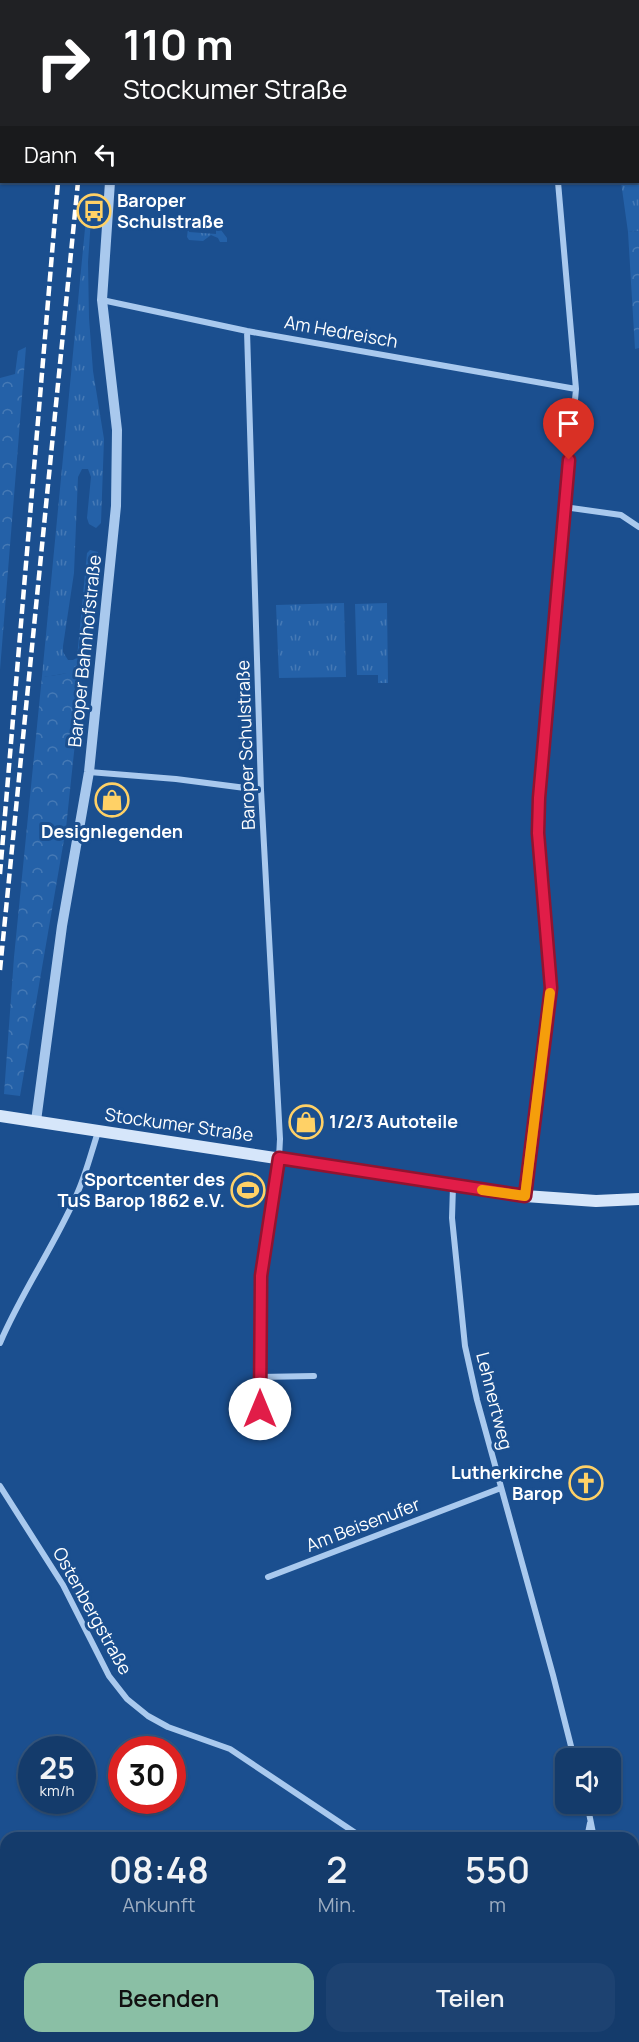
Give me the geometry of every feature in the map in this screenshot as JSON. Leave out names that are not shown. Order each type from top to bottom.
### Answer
[{"type":"main road","name":"Stockumer Straße","points":[[1,1116],[525,1196],[596,1201],[639,1199]]},
{"type":"street","name":"Baroper Bahnhofstraße","points":[[36,1121],[62,926],[89,772],[117,474],[117,430],[102,300],[110,183]]},
{"type":"street","points":[[525,1196],[551,988],[538,833],[540,781],[576,390],[558,183]]},
{"type":"street","name":"Am Hedreisch","points":[[102,300],[247,331],[576,390]]},
{"type":"street","name":"Baroper Schulstraße","points":[[247,331],[261,790],[279,1158],[261,1276],[260,1409]]},
{"type":"street","points":[[564,507],[621,514],[639,527]]},
{"type":"street","points":[[89,772],[176,779],[261,790]]},
{"type":"street","points":[[0,1343],[11,1317],[40,1267],[77,1194],[98,1132]]},
{"type":"street","name":"Lehnertweg","points":[[453,1186],[452,1218],[465,1346],[572,1748]]},
{"type":"street","points":[[260,1377],[314,1376]]},
{"type":"street","name":"Ostenbergstraße","points":[[0,1486],[63,1585],[108,1676],[127,1699],[148,1716],[168,1727],[230,1749],[354,1832]]},
{"type":"street","name":"Am Beisenufer","points":[[268,1577],[501,1488]]},
{"type":"street","points":[[589,1814],[593,1832]]},
{"type":"street","points":[[588,1832],[591,1819]]},
{"type":"green space","points":[[621,183],[639,183],[639,231],[628,232]]},
{"type":"green space","points":[[86,218],[91,219],[88,262],[93,371],[104,439],[101,523],[96,528],[89,524],[87,518],[91,477],[88,469],[82,469],[78,477],[74,573],[63,646],[63,652],[68,660],[77,658],[87,553],[90,550],[98,552],[98,558],[82,677],[71,673],[42,676]]},
{"type":"green space","points":[[188,228],[189,232],[216,234],[216,230],[221,230],[227,242],[220,242],[218,238],[211,235],[203,241],[189,240]]},
{"type":"green space","points":[[639,231],[639,348],[635,349],[628,232]]},
{"type":"green space","points":[[26,347],[0,670],[0,378],[15,374],[18,351]]},
{"type":"green space","points":[[344,603],[346,677],[279,678],[276,605]]},
{"type":"green space","points":[[387,603],[388,683],[378,683],[378,675],[357,675],[355,604]]},
{"type":"green space","points":[[74,672],[82,677],[66,828],[20,1096],[4,1094],[14,957],[42,676]]},
{"type":"railway","points":[[0,874],[58,183]]},
{"type":"railway","points":[[0,970],[78,183]]},
{"type":"slow traffic","points":[[482,1190],[525,1196],[550,993]]},
{"type":"place","name":"Baroper Schulstraße","points":[[94,211]]},
{"type":"place","name":"Designlegenden","points":[[112,800]]},
{"type":"place","name":"1/2/3 Autoteile","points":[[306,1122]]},
{"type":"place","name":"Sportcenter des TuS Barop 1862 e.V.","points":[[248,1190]]},
{"type":"place","name":"Lutherkirche Barop","points":[[586,1483]]},
{"type":"route","points":[[260,1409],[261,1276],[279,1158],[525,1196],[551,988],[541,885],[538,833],[539,798],[569,460]]}]
